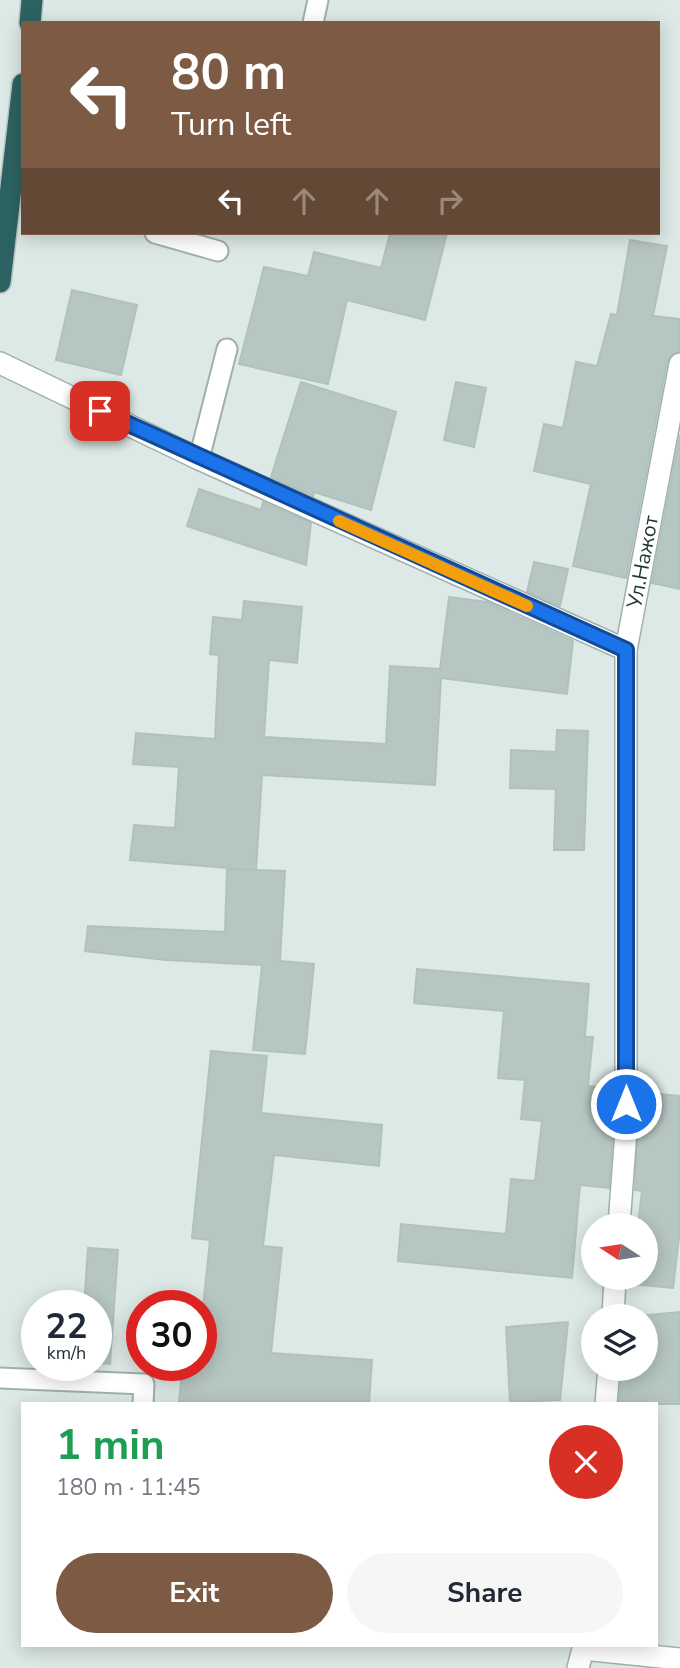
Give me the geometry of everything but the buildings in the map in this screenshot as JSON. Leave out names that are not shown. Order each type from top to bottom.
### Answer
[{"type":"highway","points":[[30,21],[33,0]]},
{"type":"highway","points":[[0,282],[17,193],[21,120]]},
{"type":"street","points":[[0,363],[199,459],[626,650]]},
{"type":"street","name":"Ул.Нажот","points":[[620,1213],[626,1131],[626,650],[680,364]]},
{"type":"street","points":[[606,1402],[608,1381]]},
{"type":"street","points":[[582,1654],[680,1659]]},
{"type":"lane","points":[[313,21],[318,0]]},
{"type":"lane","points":[[162,235],[218,251]]},
{"type":"lane","points":[[199,459],[227,349]]},
{"type":"lane","points":[[0,1378],[144,1384],[143,1402]]},
{"type":"slow traffic","points":[[339,521],[527,606]]},
{"type":"route","points":[[100,411],[199,459],[626,650],[626,1104]]}]
